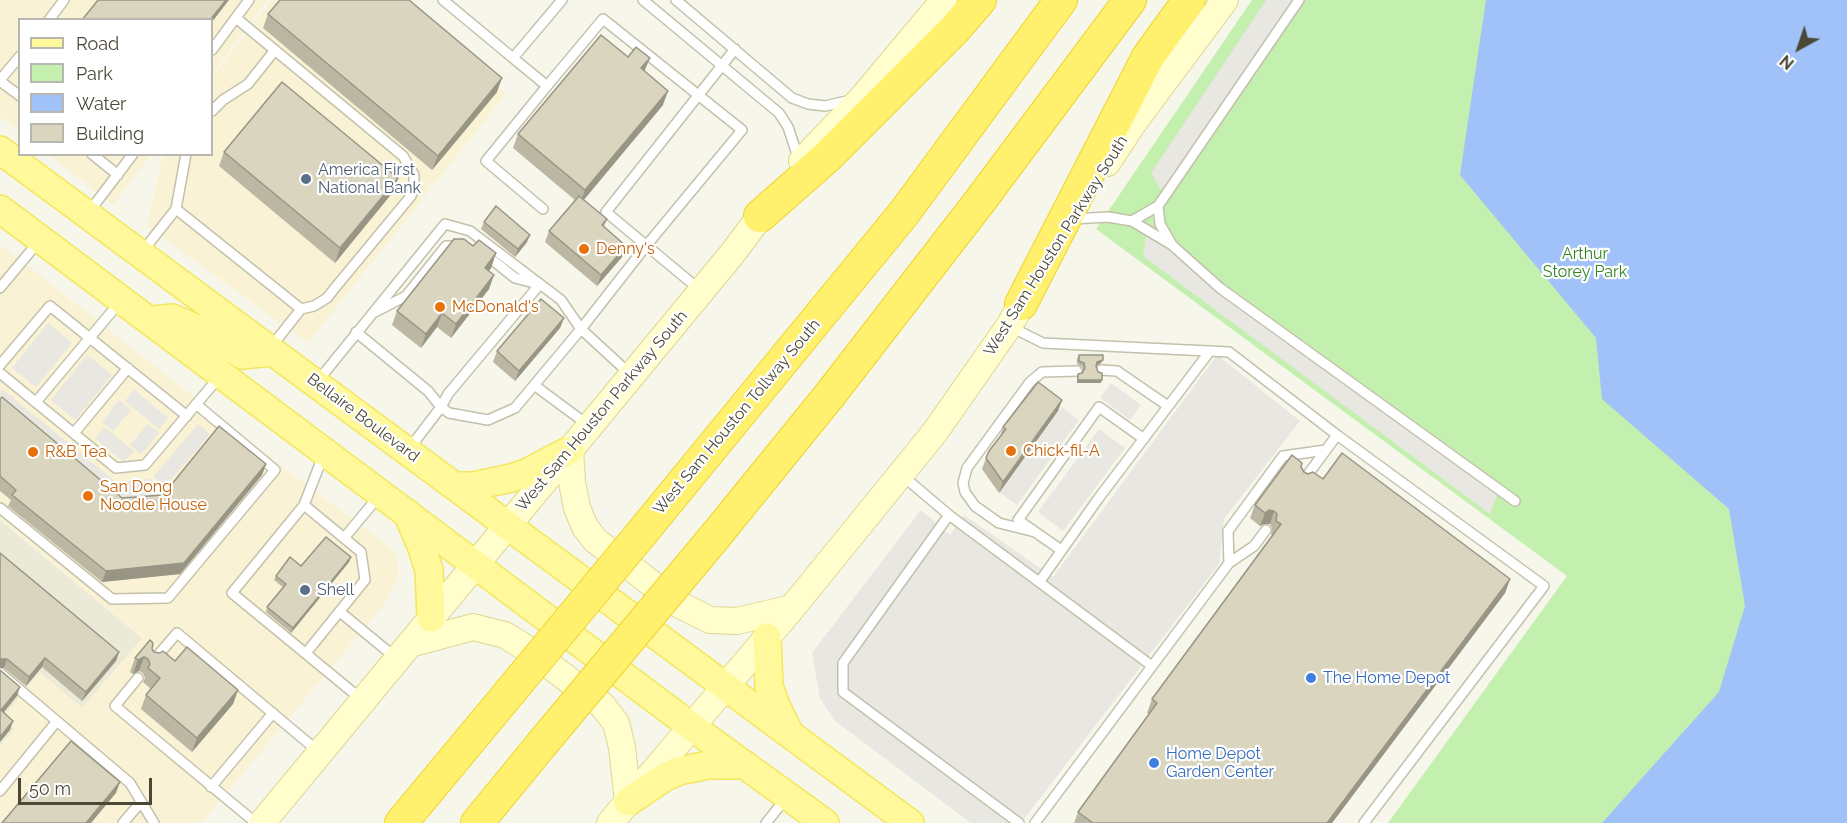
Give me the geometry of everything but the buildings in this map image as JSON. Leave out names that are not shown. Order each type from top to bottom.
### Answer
[{"type":"highway","points":[[760,216],[827,157],[954,30],[980,0]]},
{"type":"highway","name":"West Sam Houston Tollway South","points":[[401,823],[904,213],[1061,0]]},
{"type":"highway","points":[[477,823],[844,377],[980,201],[1130,0]]},
{"type":"highway","points":[[1015,315],[1148,57],[1189,0]]},
{"type":"main road","name":"West Sam Houston Parkway South","points":[[262,823],[701,292],[800,163],[862,98],[944,0]]},
{"type":"main road","name":"West Sam Houston Parkway South","points":[[618,817],[935,432],[1015,315],[1071,219],[1132,125],[1225,0]]},
{"type":"main road","name":"Bellaire Boulevard","points":[[0,150],[910,823]]},
{"type":"main road","points":[[0,163],[26,169]]},
{"type":"main road","points":[[0,208],[825,823]]},
{"type":"main road","points":[[150,320],[172,318],[202,330],[242,355],[263,353],[270,349]]},
{"type":"main road","points":[[455,486],[474,486],[511,478],[526,473],[570,450],[577,508],[585,527],[595,540],[678,604],[710,620],[737,621],[792,608]]},
{"type":"main road","points":[[407,512],[429,570],[431,618]]},
{"type":"main road","points":[[404,652],[473,627],[505,635],[529,650],[602,705],[616,723],[622,747],[618,817]]},
{"type":"main road","points":[[767,637],[769,686],[789,734]]},
{"type":"main road","points":[[618,817],[665,777],[691,768],[722,763],[745,765]]},
{"type":"lane","points":[[50,18],[64,0]]},
{"type":"lane","points":[[213,49],[249,0]]},
{"type":"lane","points":[[443,0],[547,86]]},
{"type":"lane","points":[[513,58],[562,0]]},
{"type":"lane","points":[[643,0],[780,113],[788,127],[800,163]]},
{"type":"lane","points":[[676,0],[792,98],[808,104],[825,106],[862,98]]},
{"type":"lane","points":[[1132,221],[1158,206],[1299,0]]},
{"type":"lane","points":[[236,18],[403,156],[414,175],[411,196],[327,298],[314,306],[301,309],[270,349]]},
{"type":"lane","points":[[356,332],[428,391],[448,413],[488,420],[515,408],[742,130],[603,19],[486,161],[543,209]]},
{"type":"lane","points":[[701,292],[606,212],[735,49]]},
{"type":"lane","points":[[213,110],[223,100],[248,84],[275,50]]},
{"type":"lane","points":[[18,58],[0,80],[18,94]]},
{"type":"lane","points":[[94,156],[118,175]]},
{"type":"lane","points":[[88,214],[132,156]]},
{"type":"lane","points":[[141,254],[176,209],[186,156]]},
{"type":"lane","points":[[1158,206],[1160,224],[1172,246]]},
{"type":"lane","points":[[176,209],[301,309]]},
{"type":"lane","points":[[1071,219],[1108,217],[1132,221],[1172,246],[1220,288],[1515,501]]},
{"type":"lane","points":[[316,383],[445,224],[470,231],[561,300],[581,329],[631,375]]},
{"type":"lane","points":[[1,286],[41,239]]},
{"type":"lane","points":[[372,313],[406,296],[446,246],[475,246],[515,278],[540,284]]},
{"type":"lane","points":[[407,451],[441,407],[448,394],[540,284]]},
{"type":"lane","points":[[36,402],[122,300]]},
{"type":"lane","points":[[0,365],[50,306],[187,416]]},
{"type":"lane","points":[[1015,315],[1043,343],[1229,352],[1337,435],[1544,586],[1364,823]]},
{"type":"lane","points":[[1040,581],[1210,351]]},
{"type":"lane","points":[[74,433],[128,368]]},
{"type":"lane","points":[[1101,370],[1118,371],[1168,406]]},
{"type":"lane","points":[[1035,532],[999,523],[975,506],[965,492],[963,483],[967,468],[1030,382],[1042,372],[1077,371]]},
{"type":"lane","points":[[0,372],[116,468],[145,465],[222,374]]},
{"type":"lane","points":[[534,385],[590,427]]},
{"type":"lane","points":[[0,508],[112,599],[168,598],[275,470],[196,404]]},
{"type":"lane","points":[[1061,550],[1018,520],[1099,407],[1144,439]]},
{"type":"lane","points":[[1303,481],[1337,435]]},
{"type":"lane","points":[[1229,563],[1228,531],[1283,456],[1326,450]]},
{"type":"lane","points":[[325,451],[304,505],[232,593],[363,701]]},
{"type":"lane","points":[[901,474],[949,515],[1152,666]]},
{"type":"lane","points":[[344,538],[381,493]]},
{"type":"lane","points":[[304,505],[361,552],[365,580],[306,653]]},
{"type":"lane","points":[[949,515],[843,663],[843,692],[1019,823]]},
{"type":"lane","points":[[1035,823],[1229,563],[1254,546],[1266,530]]},
{"type":"lane","points":[[340,612],[404,652]]},
{"type":"lane","points":[[153,661],[177,633],[320,753]]},
{"type":"lane","points":[[0,673],[130,783],[154,823]]},
{"type":"lane","points":[[138,678],[115,706],[256,823]]},
{"type":"lane","points":[[211,787],[273,713]]},
{"type":"lane","points":[[0,791],[57,721]]},
{"type":"lane","points":[[766,823],[788,796]]},
{"type":"lane","points":[[123,823],[141,802]]},
{"type":"shaded area","points":[[0,0],[267,0],[213,73],[213,18],[18,18],[18,130],[0,116]]},
{"type":"shaded area","points":[[272,0],[395,0],[506,94],[308,343],[147,226],[163,156],[213,156],[213,76]]},
{"type":"shaded area","points":[[1266,0],[1299,0],[1165,196],[1151,173]]},
{"type":"shaded area","points":[[50,156],[150,156],[113,205]]},
{"type":"shaded area","points":[[1147,230],[1220,288],[1499,490],[1490,514],[1143,256]]},
{"type":"shaded area","points":[[0,244],[284,468],[384,543],[397,556],[399,576],[385,603],[202,823],[0,823],[0,746],[14,729],[2,718],[40,672],[82,708],[142,638],[0,519]]},
{"type":"shaded area","points":[[48,323],[72,343],[36,387],[12,368]]},
{"type":"shaded area","points":[[87,355],[112,375],[75,420],[51,400]]},
{"type":"shaded area","points":[[1217,355],[1300,421],[1224,519],[1219,564],[1021,823],[971,823],[834,720],[820,698],[812,653],[921,510],[950,535],[964,515],[1053,577]]},
{"type":"shaded area","points":[[1111,383],[1141,405],[1130,420],[1100,398]]},
{"type":"shaded area","points":[[1,388],[117,483],[107,495],[0,407]]},
{"type":"shaded area","points":[[134,390],[168,418],[159,429],[125,401]]},
{"type":"shaded area","points":[[119,400],[131,410],[113,431],[102,422]]},
{"type":"shaded area","points":[[1062,407],[1079,420],[1017,505],[999,492]]},
{"type":"shaded area","points":[[148,424],[159,433],[141,454],[130,445]]},
{"type":"shaded area","points":[[198,424],[210,434],[165,487],[153,477]]},
{"type":"shaded area","points":[[104,427],[134,451],[124,462],[95,439]]},
{"type":"shaded area","points":[[1099,429],[1125,448],[1063,531],[1038,512]]},
{"type":"shaded area","points":[[152,479],[154,496],[119,499],[118,482]]},
{"type":"shaded area","points":[[0,520],[143,639],[82,708],[40,673],[3,718],[15,729],[0,746]]},
{"type":"green space","name":"Arthur Storey Park","points":[[1252,0],[1847,0],[1847,823],[1388,823],[1567,576],[1096,229]]},
{"type":"water","points":[[1486,0],[1847,0],[1847,823],[1602,823],[1719,692],[1745,606],[1729,509],[1602,399],[1596,338],[1460,175]]},
{"type":"place","name":"America First National Bank","points":[[306,179]]},
{"type":"place","name":"Denny's","points":[[584,249]]},
{"type":"place","name":"McDonald's","points":[[440,307]]},
{"type":"place","name":"Chick-fil-A","points":[[1011,451]]},
{"type":"place","name":"R&B Tea","points":[[33,452]]},
{"type":"place","name":"San Dong Noodle House","points":[[88,496]]},
{"type":"place","name":"Shell","points":[[305,590]]},
{"type":"place","name":"The Home Depot","points":[[1311,678]]},
{"type":"place","name":"Home Depot Garden Center","points":[[1154,763]]}]
